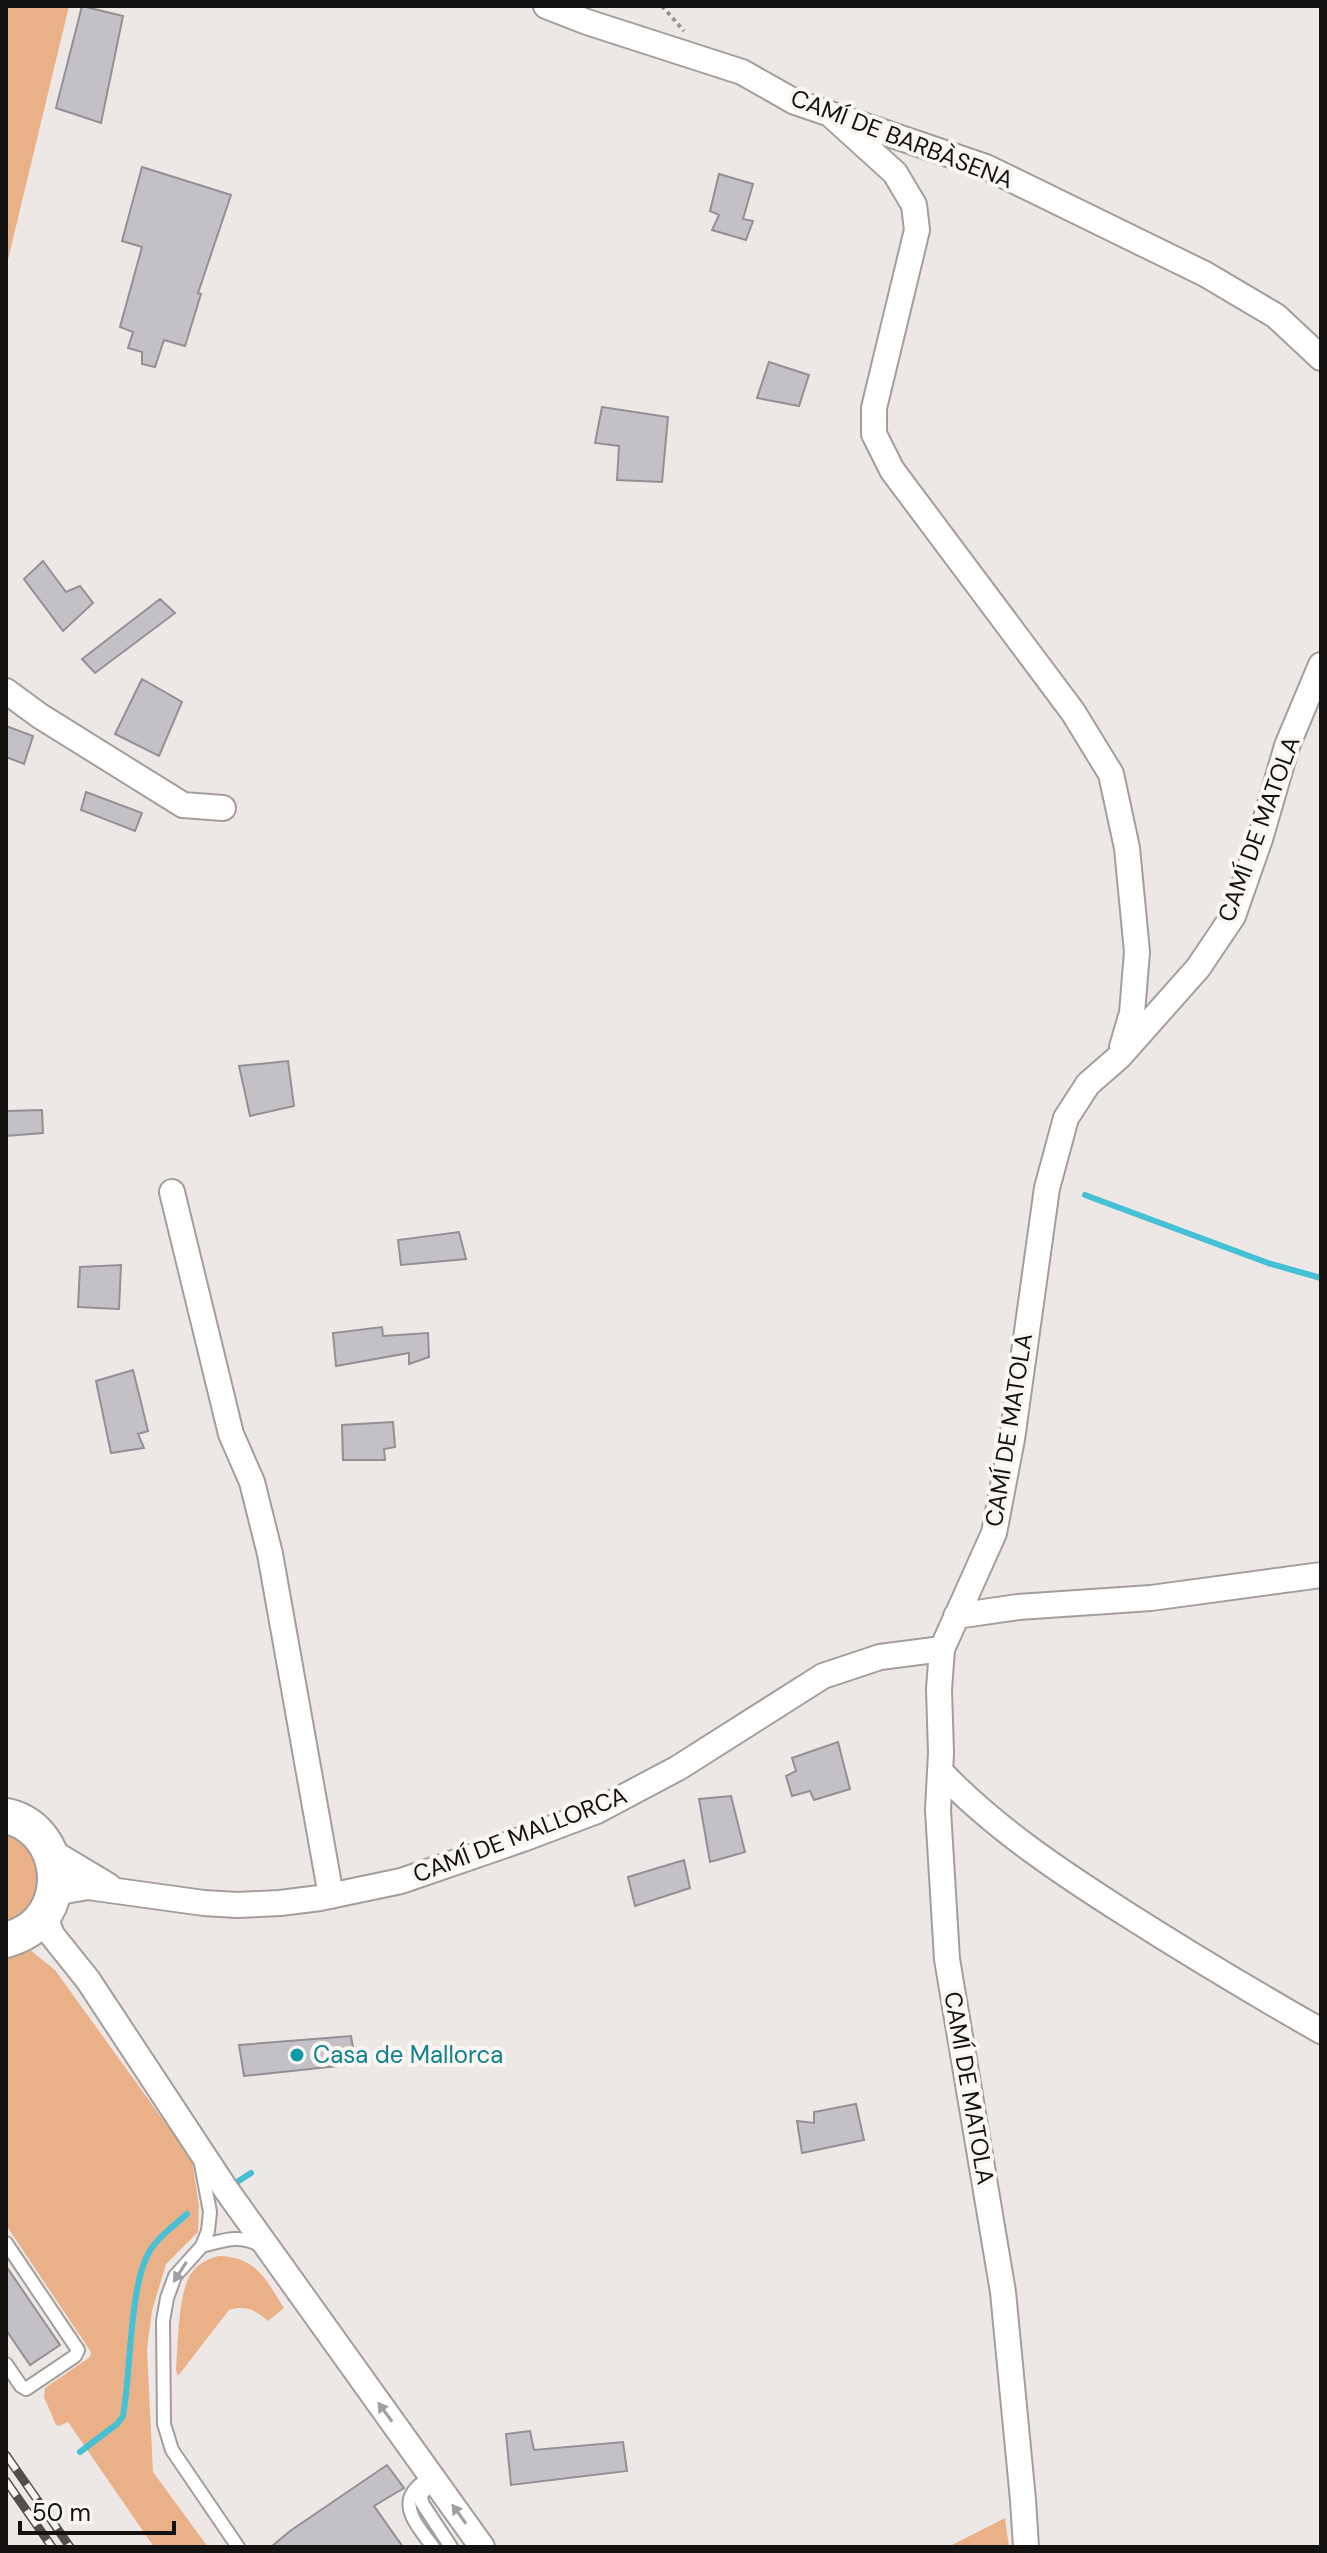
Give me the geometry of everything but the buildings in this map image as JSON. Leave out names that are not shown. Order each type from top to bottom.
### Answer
[{"type":"main road","points":[[6,1816],[28,1824],[40,1836],[55,1866],[55,1883],[31,1922]]},
{"type":"street","name":"CAMÍ DE BARBÀSENA","points":[[546,6],[742,72],[795,102],[986,167],[1205,274],[1276,316],[1321,358]]},
{"type":"street","points":[[830,114],[895,173],[914,205],[917,230],[874,408],[874,434],[892,470],[1073,712],[1111,774],[1127,848],[1137,952],[1132,1013],[1119,1057]]},
{"type":"street","name":"CAMÍ DE MATOLA","points":[[1026,2547],[1003,2292],[947,1959],[938,1810],[942,1649],[994,1533],[1012,1439],[1047,1188],[1066,1118],[1088,1084],[1119,1057],[1198,968],[1233,916],[1260,839],[1287,746],[1321,665]]},
{"type":"street","points":[[6,691],[40,716],[183,805],[223,808]]},
{"type":"street","points":[[172,1192],[231,1434],[252,1482],[270,1554],[331,1896]]},
{"type":"street","points":[[956,1616],[1018,1607],[1165,1596],[1321,1575]]},
{"type":"street","name":"CAMÍ DE MALLORCA","points":[[31,1922],[65,1891],[77,1887],[237,1905],[331,1896],[401,1881],[597,1811],[678,1768],[823,1676],[880,1657],[942,1649]]},
{"type":"street","points":[[940,1771],[970,1802],[1074,1881],[1221,1974],[1321,2031]]},
{"type":"street","name":"CAMÍ DE MALLORCA","points":[[49,1850],[115,1889]]},
{"type":"street","points":[[31,1922],[44,1942],[73,1959],[199,2149],[482,2547]]},
{"type":"lane","points":[[199,2149],[210,2212],[208,2231],[202,2246],[175,2276],[167,2298],[163,2321],[164,2424],[172,2450],[238,2547]]},
{"type":"lane","points":[[202,2246],[229,2237],[256,2242],[270,2251]]},
{"type":"lane","points":[[6,2243],[78,2350],[75,2356],[26,2389],[6,2364]]},
{"type":"lane","points":[[433,2479],[412,2493],[410,2502],[416,2523],[433,2547]]},
{"type":"lane","points":[[433,2479],[421,2494],[422,2503],[451,2547]]},
{"type":"shaded area","points":[[6,6],[69,6],[6,268]]},
{"type":"shaded area","points":[[6,1821],[22,1827],[50,1886],[6,1935]]},
{"type":"shaded area","points":[[19,1941],[55,1970],[192,2160],[199,2206],[198,2232],[166,2264],[152,2311],[147,2349],[153,2472],[208,2547],[154,2547],[68,2422],[56,2425],[44,2397],[45,2388],[90,2357],[91,2352],[6,2225],[6,1944]]},
{"type":"shaded area","points":[[219,2256],[232,2257],[252,2266],[266,2280],[284,2308],[268,2321],[250,2310],[229,2310],[178,2376],[179,2324],[188,2279],[201,2264]]},
{"type":"shaded area","points":[[1005,2518],[1009,2547],[948,2547]]},
{"type":"waterway","points":[[1085,1195],[1268,1263],[1321,1278]]},
{"type":"waterway","points":[[237,2182],[251,2173]]},
{"type":"waterway","points":[[80,2452],[123,2416],[138,2283],[144,2264],[159,2239],[187,2214]]},
{"type":"railway","points":[[6,2455],[70,2547]]},
{"type":"railway","points":[[6,2481],[52,2547]]},
{"type":"place","name":"Casa de Mallorca","points":[[297,2055]]}]
